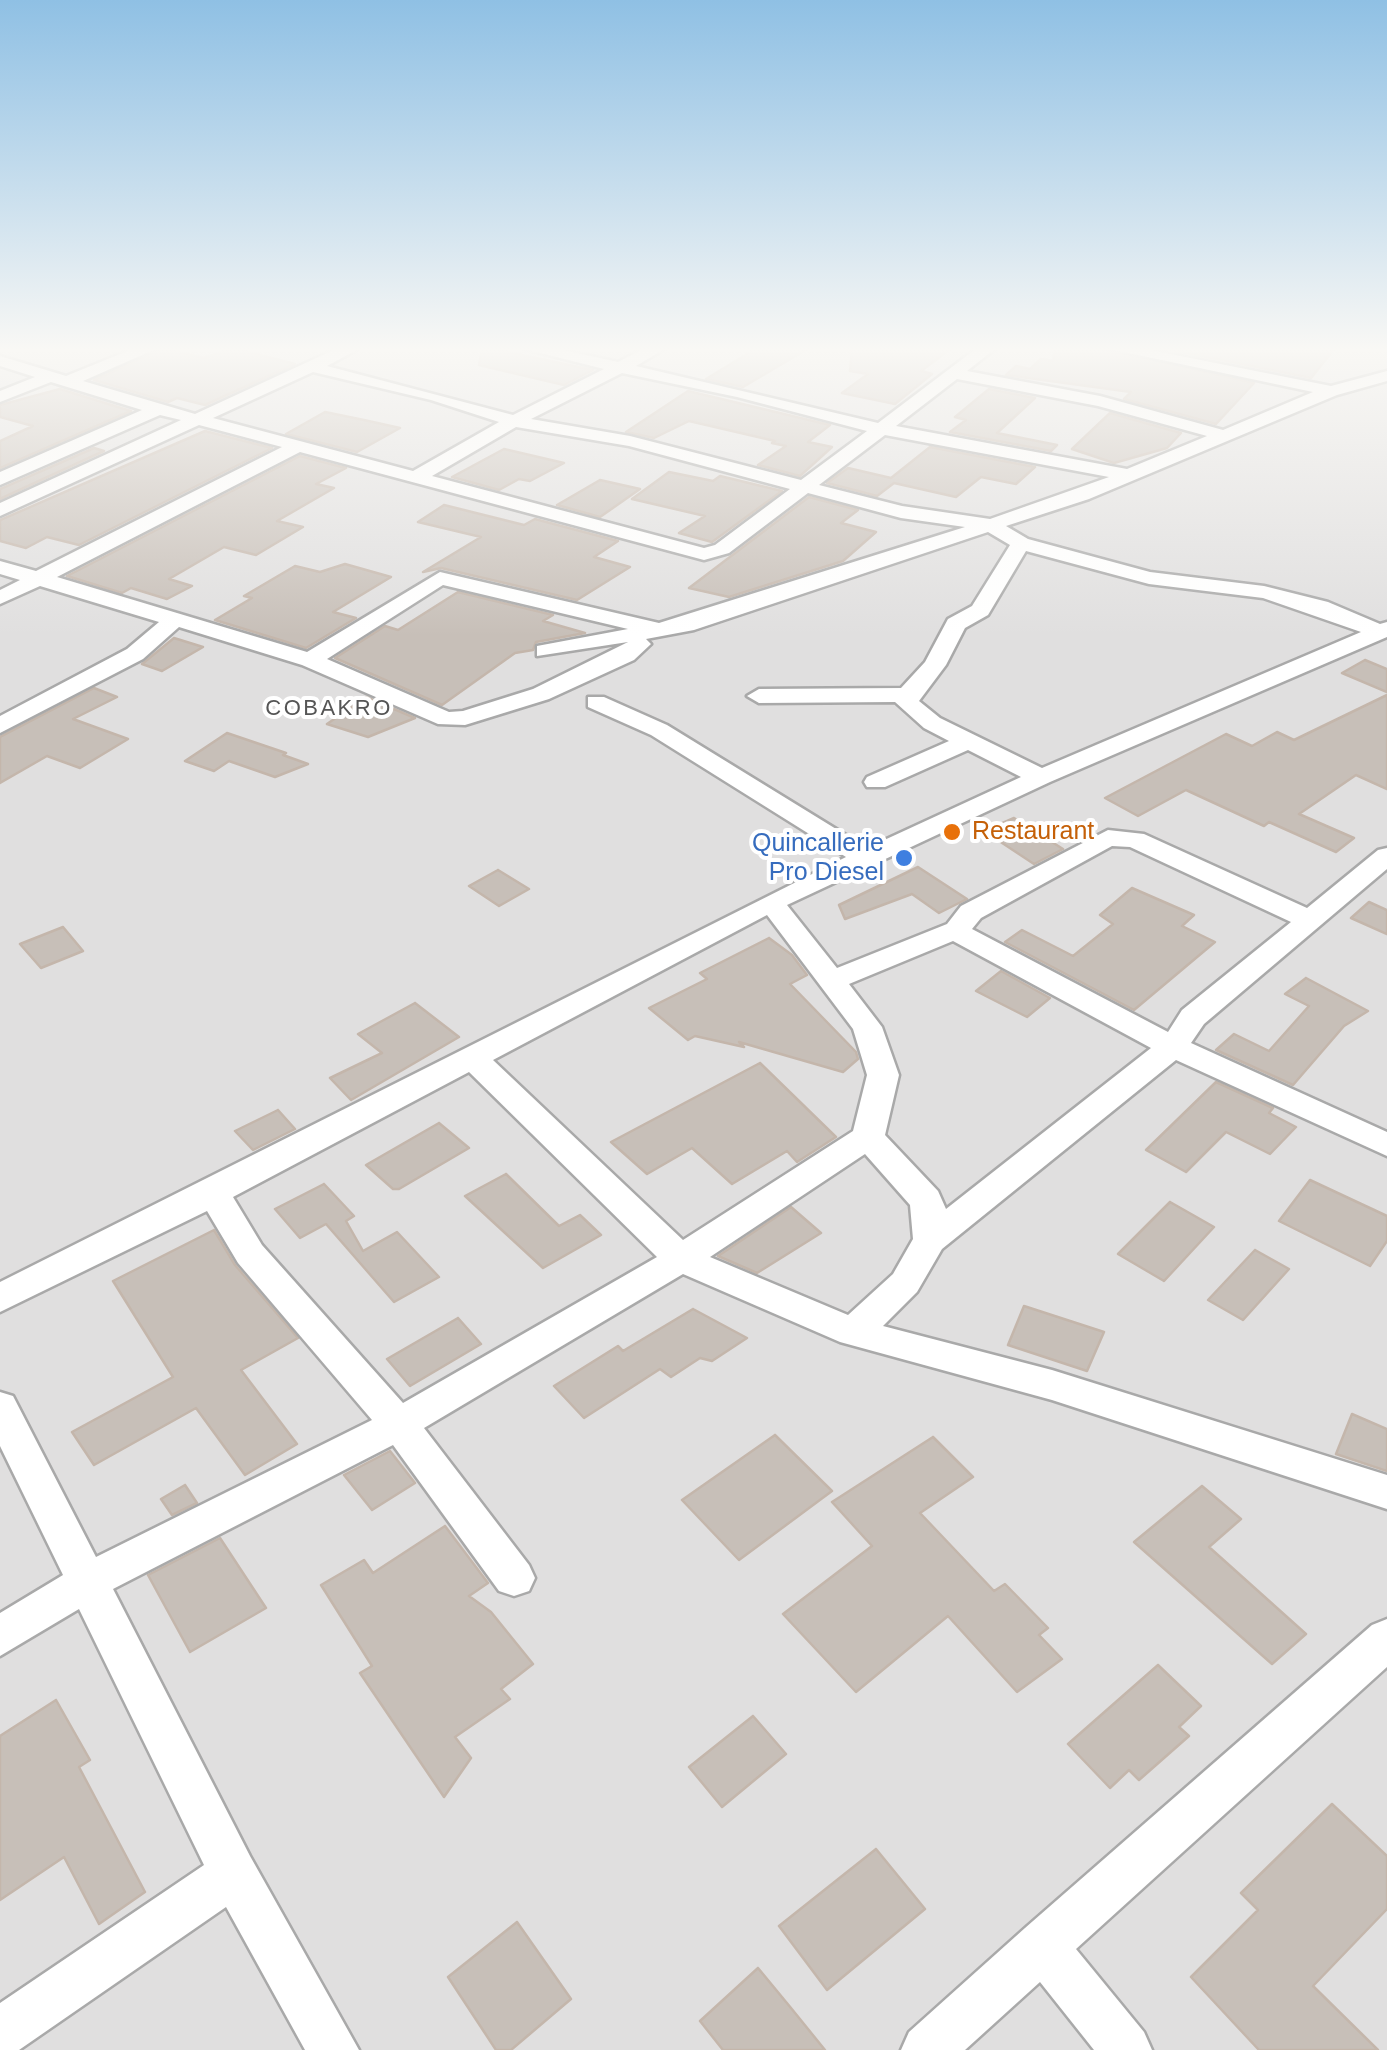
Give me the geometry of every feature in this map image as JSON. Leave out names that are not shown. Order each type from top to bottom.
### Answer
[{"type":"street","points":[[0,479],[80,444]]},
{"type":"street","points":[[0,510],[146,444]]},
{"type":"street","points":[[290,444],[704,554],[722,549],[859,444]]},
{"type":"street","points":[[415,478],[478,444]]},
{"type":"street","points":[[640,444],[901,512],[987,524],[1021,543],[1174,584],[1264,592],[1383,630]]},
{"type":"street","points":[[959,444],[1127,476]]},
{"type":"street","points":[[546,651],[686,625],[1082,495],[1201,444]]},
{"type":"street","points":[[0,598],[299,446]]},
{"type":"street","points":[[1021,543],[980,610],[956,624],[935,665],[907,695],[907,703],[915,714],[1041,778]]},
{"type":"street","points":[[0,567],[172,622],[310,660],[446,719],[465,718],[541,694],[626,655],[658,630]]},
{"type":"street","points":[[310,660],[440,578],[658,630]]},
{"type":"street","points":[[0,726],[135,654],[172,622]]},
{"type":"street","points":[[0,1298],[213,1193],[771,902],[1041,778],[1383,630]]},
{"type":"street","points":[[759,696],[907,695]]},
{"type":"street","points":[[596,702],[659,730],[865,858]]},
{"type":"street","points":[[876,782],[968,741]]},
{"type":"street","points":[[830,981],[957,930],[971,912],[1108,838],[1136,840],[1310,920]]},
{"type":"street","points":[[853,1332],[906,1283],[930,1240],[1173,1048],[1193,1016],[1387,856]]},
{"type":"street","points":[[0,1636],[85,1583],[399,1424],[681,1258],[868,1137],[883,1075],[868,1026],[771,902]]},
{"type":"street","points":[[957,930],[971,942],[1173,1048],[1387,1145]]},
{"type":"street","points":[[472,1056],[681,1258],[853,1332],[1052,1385],[1387,1492]]},
{"type":"street","points":[[868,1137],[926,1200],[930,1240]]},
{"type":"street","points":[[213,1193],[250,1254],[399,1424],[514,1578]]},
{"type":"street","points":[[0,1406],[232,1873],[333,2050]]},
{"type":"street","points":[[928,2050],[1387,1638]]},
{"type":"street","points":[[0,2033],[232,1873]]},
{"type":"street","points":[[1042,1944],[1126,2050]]},
{"type":"shaded area","points":[[0,444],[1387,444],[1387,2050],[0,2050]]},
{"type":"building","points":[[0,444],[56,444],[0,468]]},
{"type":"building","points":[[176,444],[255,444],[272,448],[79,545],[47,537],[26,548],[0,541],[0,520]]},
{"type":"building","points":[[324,444],[372,444],[357,452]]},
{"type":"building","points":[[775,444],[832,447],[800,476],[758,465],[786,446]]},
{"type":"building","points":[[1012,444],[1057,445],[1051,451]]},
{"type":"building","points":[[1078,444],[1171,444],[1114,463],[1072,449]]},
{"type":"building","points":[[930,447],[1035,467],[1016,484],[981,477],[956,497],[894,483],[877,496],[827,483],[848,468],[891,478]]},
{"type":"building","points":[[94,448],[104,451],[0,499],[0,489]]},
{"type":"building","points":[[504,449],[564,463],[530,481],[519,479],[499,490],[452,477]]},
{"type":"building","points":[[300,456],[346,468],[316,484],[334,488],[277,521],[303,527],[256,555],[224,547],[169,579],[192,586],[167,599],[131,588],[122,593],[67,576]]},
{"type":"building","points":[[669,472],[713,481],[720,476],[782,491],[712,542],[679,533],[705,516],[632,499]]},
{"type":"building","points":[[600,480],[640,489],[600,517],[557,505]]},
{"type":"building","points":[[809,497],[858,510],[841,523],[876,532],[843,561],[729,597],[689,588]]},
{"type":"building","points":[[444,505],[524,525],[535,519],[618,541],[594,557],[630,567],[577,600],[441,568],[423,572],[481,537],[418,522]]},
{"type":"building","points":[[345,564],[391,577],[333,612],[356,618],[306,648],[215,620],[252,598],[244,596],[295,566],[320,572]]},
{"type":"building","points":[[458,592],[553,615],[543,621],[585,633],[536,642],[533,650],[515,653],[442,705],[335,658],[385,626],[398,630]]},
{"type":"building","points":[[174,638],[203,647],[162,671],[142,664]]},
{"type":"building","points":[[1365,660],[1387,669],[1387,692],[1342,673]]},
{"type":"building","points":[[94,688],[117,697],[73,719],[128,739],[80,768],[47,756],[0,783],[0,737]]},
{"type":"building","points":[[1387,695],[1387,789],[1356,775],[1299,814],[1354,838],[1336,852],[1269,822],[1264,826],[1186,790],[1138,816],[1105,798],[1226,734],[1252,746],[1277,732],[1294,740]]},
{"type":"building","points":[[366,697],[415,718],[368,737],[327,724]]},
{"type":"building","points":[[227,733],[308,764],[275,777],[229,761],[214,771],[185,761]]},
{"type":"building","points":[[1014,818],[1063,849],[1034,864],[984,831]]},
{"type":"building","points":[[918,867],[967,899],[939,913],[912,894],[845,919],[839,905]]},
{"type":"building","points":[[498,870],[529,889],[499,906],[469,886]]},
{"type":"building","points":[[1132,888],[1194,915],[1182,926],[1215,942],[1134,1010],[1005,942],[1022,930],[1073,956],[1113,924],[1100,915]]},
{"type":"building","points":[[1369,902],[1387,910],[1387,934],[1351,918]]},
{"type":"building","points":[[63,927],[83,951],[41,968],[20,944]]},
{"type":"building","points":[[769,938],[792,955],[807,975],[790,984],[856,1052],[858,1059],[843,1072],[739,1042],[744,1047],[695,1036],[688,1040],[649,1008],[707,979],[700,973]]},
{"type":"building","points":[[1001,971],[1050,998],[1027,1017],[976,991]]},
{"type":"building","points":[[1306,978],[1368,1011],[1344,1026],[1293,1085],[1216,1050],[1234,1034],[1269,1051],[1309,1006],[1285,994]]},
{"type":"building","points":[[415,1003],[459,1037],[351,1100],[330,1078],[382,1053],[358,1034]]},
{"type":"building","points":[[760,1063],[836,1137],[797,1162],[787,1151],[732,1184],[692,1148],[647,1174],[611,1142]]},
{"type":"building","points":[[1216,1082],[1273,1108],[1269,1113],[1296,1127],[1270,1154],[1226,1132],[1186,1172],[1146,1150]]},
{"type":"building","points":[[278,1110],[295,1129],[253,1150],[235,1131]]},
{"type":"building","points":[[439,1123],[469,1148],[399,1189],[393,1189],[366,1165]]},
{"type":"building","points":[[506,1174],[559,1226],[580,1215],[601,1235],[543,1268],[465,1196]]},
{"type":"building","points":[[1310,1180],[1387,1216],[1387,1241],[1370,1266],[1279,1221]]},
{"type":"building","points":[[324,1184],[354,1216],[346,1221],[363,1251],[397,1232],[439,1277],[394,1302],[326,1224],[300,1238],[275,1209]]},
{"type":"building","points":[[1170,1202],[1214,1227],[1164,1281],[1118,1254]]},
{"type":"building","points":[[791,1207],[821,1233],[757,1273],[718,1256]]},
{"type":"building","points":[[214,1230],[235,1265],[298,1338],[241,1370],[297,1444],[245,1475],[196,1408],[94,1465],[72,1432],[173,1377],[113,1281]]},
{"type":"building","points":[[1255,1250],[1289,1269],[1243,1320],[1208,1300]]},
{"type":"building","points":[[1024,1306],[1104,1332],[1087,1371],[1008,1345]]},
{"type":"building","points":[[693,1309],[747,1338],[712,1361],[700,1358],[671,1377],[660,1369],[584,1418],[554,1386],[618,1346],[623,1351]]},
{"type":"building","points":[[458,1318],[481,1344],[410,1386],[387,1359]]},
{"type":"building","points":[[1352,1414],[1387,1429],[1387,1471],[1336,1454]]},
{"type":"building","points":[[775,1435],[832,1491],[739,1560],[682,1500]]},
{"type":"building","points":[[933,1437],[973,1477],[920,1513],[994,1591],[1005,1584],[1048,1628],[1039,1635],[1062,1659],[1017,1692],[948,1616],[856,1692],[783,1614],[872,1546],[832,1502]]},
{"type":"building","points":[[390,1451],[415,1483],[372,1510],[344,1475]]},
{"type":"building","points":[[185,1485],[197,1503],[172,1515],[161,1499]]},
{"type":"building","points":[[1202,1486],[1241,1519],[1209,1547],[1306,1634],[1272,1664],[1134,1542]]},
{"type":"building","points":[[445,1526],[488,1583],[469,1596],[491,1612],[533,1664],[501,1689],[510,1699],[455,1737],[471,1758],[444,1797],[360,1673],[372,1666],[321,1585],[364,1560],[373,1573]]},
{"type":"building","points":[[220,1538],[266,1608],[190,1652],[148,1575]]},
{"type":"building","points":[[1158,1665],[1201,1706],[1179,1727],[1189,1736],[1139,1780],[1129,1770],[1110,1788],[1068,1744]]},
{"type":"building","points":[[56,1700],[90,1760],[79,1767],[145,1892],[99,1924],[64,1857],[0,1900],[0,1736]]},
{"type":"building","points":[[753,1716],[786,1754],[722,1807],[689,1767]]},
{"type":"building","points":[[1332,1804],[1387,1856],[1387,1909],[1313,1986],[1378,2050],[1259,2050],[1191,1977],[1258,1910],[1241,1893]]},
{"type":"building","points":[[876,1849],[925,1909],[827,1990],[779,1926]]},
{"type":"building","points":[[517,1922],[571,1999],[511,2050],[496,2050],[448,1977]]},
{"type":"building","points":[[758,1968],[825,2050],[723,2050],[700,2021]]},
{"type":"place","name":"Restaurant","points":[[952,832]]},
{"type":"place","name":"Quincallerie Pro Diesel","points":[[904,858]]},
{"type":"district","name":"COBAKRO","points":[[329,709]]}]
